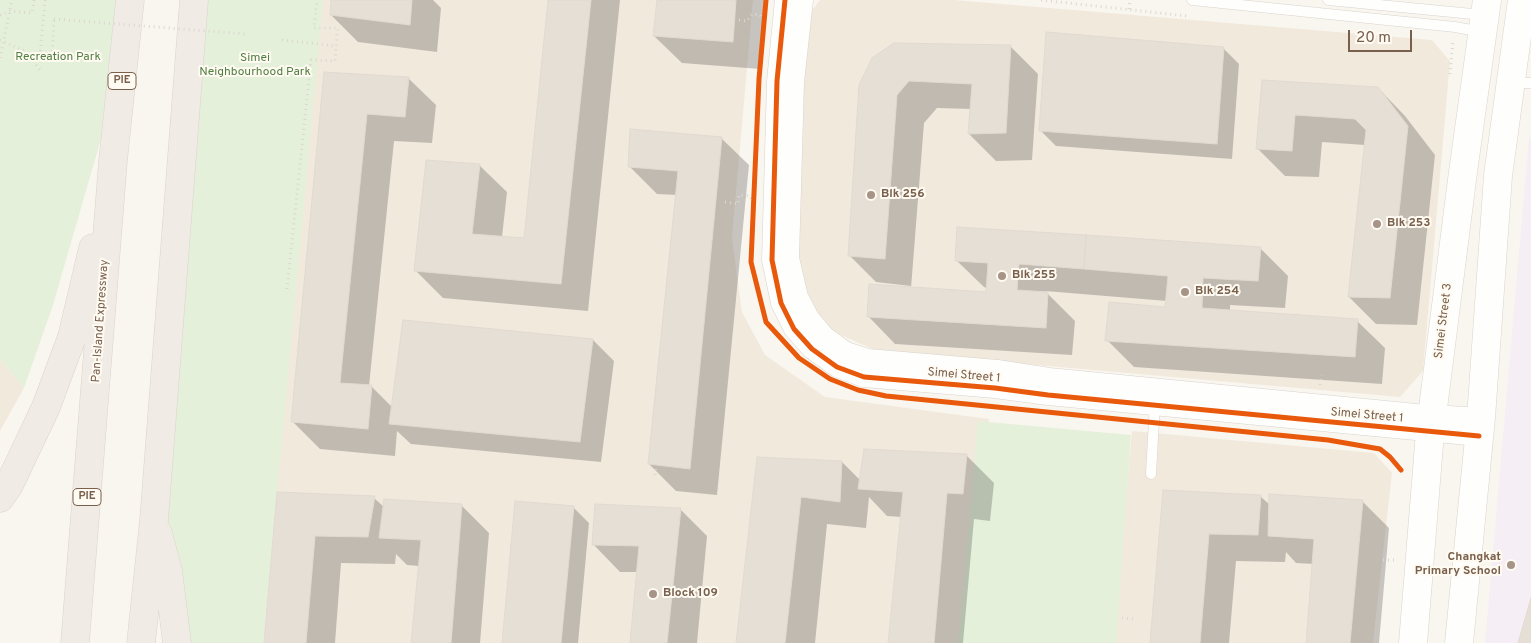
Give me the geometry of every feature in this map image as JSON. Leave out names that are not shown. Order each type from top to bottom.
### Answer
[{"type":"highway","name":"Pan-Island Expressway","points":[[75,643],[113,161],[130,0]]},
{"type":"highway","points":[[142,643],[154,520],[194,0]]},
{"type":"highway","points":[[0,498],[9,485],[46,408],[72,337],[113,161]]},
{"type":"highway","points":[[154,520],[168,572],[177,643]]},
{"type":"main road","points":[[1459,643],[1480,427],[1498,176],[1521,83],[1522,0]]},
{"type":"main road","name":"Simei Street 3","points":[[1413,643],[1431,423],[1485,16]]},
{"type":"street","name":"Simei Street 1","points":[[785,0],[777,81],[772,260],[781,303],[794,328],[812,349],[837,367],[864,377],[995,388],[1048,396],[1155,397]]},
{"type":"street","name":"Simei Street 1","points":[[804,0],[794,82],[789,258],[798,297],[809,318],[824,336],[846,352],[868,359],[997,370],[1155,397],[1480,427]]},
{"type":"lane","points":[[1192,0],[1454,27],[1485,16]]},
{"type":"lane","points":[[1328,0],[1485,16]]},
{"type":"lane","points":[[1150,474],[1155,397]]},
{"type":"path","points":[[0,58],[12,0]]},
{"type":"path","points":[[0,14],[10,11],[32,13],[34,0]]},
{"type":"path","points":[[45,0],[40,56],[52,58],[54,18],[245,34]]},
{"type":"path","points":[[287,289],[310,60],[335,61],[338,28],[314,28],[317,0]]},
{"type":"path","points":[[1129,10],[1130,0]]},
{"type":"path","points":[[764,24],[766,8]]},
{"type":"path","points":[[739,20],[747,21],[752,14],[760,15],[764,24]]},
{"type":"path","points":[[1450,79],[1454,27]]},
{"type":"path","points":[[282,40],[336,46]]},
{"type":"path","points":[[2,41],[25,51],[41,71]]},
{"type":"path","points":[[754,206],[755,187]]},
{"type":"path","points":[[726,202],[738,204],[739,194],[750,196],[754,206]]},
{"type":"path","points":[[1321,383],[1322,375]]},
{"type":"path","points":[[655,475],[656,468]]},
{"type":"path","points":[[1383,560],[1390,560]]},
{"type":"path","points":[[1122,618],[1133,620]]},
{"type":"shaded area","points":[[226,0],[753,0],[732,238],[742,312],[765,355],[825,397],[989,419],[969,643],[230,643]]},
{"type":"shaded area","points":[[820,0],[954,0],[1432,40],[1450,61],[1423,371],[1400,397],[877,351],[821,326],[789,258],[810,13]]},
{"type":"shaded area","points":[[1529,137],[1531,137],[1531,643],[1485,643]]},
{"type":"shaded area","points":[[0,359],[24,388],[0,431]]},
{"type":"shaded area","points":[[1132,431],[1374,453],[1392,473],[1373,643],[1113,643]]},
{"type":"green space","name":"Recreation Park","points":[[0,0],[121,0],[114,94],[53,305],[24,388],[0,359]]},
{"type":"green space","name":"Simei Neighbourhood Park","points":[[198,0],[323,0],[263,643],[178,643],[155,520]]},
{"type":"green space","points":[[978,421],[1131,435],[1116,643],[958,643]]},
{"type":"building","points":[[331,0],[412,0],[410,25],[330,15]]},
{"type":"building","points":[[548,0],[591,0],[561,284],[414,271],[426,160],[480,164],[472,234],[524,238]]},
{"type":"building","points":[[657,0],[736,0],[733,42],[653,36]]},
{"type":"building","points":[[1046,32],[1224,47],[1217,144],[1039,131]]},
{"type":"building","name":"Blk 256","points":[[894,43],[1011,45],[1006,133],[968,134],[972,84],[909,81],[897,95],[885,259],[848,256],[859,85],[872,58]]},
{"type":"building","points":[[324,72],[409,77],[405,117],[367,114],[340,383],[372,385],[368,429],[291,422]]},
{"type":"building","name":"Blk 253","points":[[1262,80],[1378,87],[1408,126],[1390,298],[1348,297],[1366,130],[1355,119],[1295,115],[1292,151],[1256,149]]},
{"type":"building","points":[[630,129],[722,137],[690,469],[648,464],[678,171],[628,167]]},
{"type":"building","name":"Blk 255","points":[[957,227],[1086,235],[1084,269],[1019,264],[1017,290],[1048,292],[1046,328],[867,317],[869,284],[986,292],[988,263],[955,261]]},
{"type":"building","name":"Blk 254","points":[[1086,235],[1261,247],[1258,281],[1203,278],[1202,308],[1358,319],[1355,357],[1105,341],[1109,302],[1165,307],[1168,276],[1084,269]]},
{"type":"building","points":[[403,320],[593,339],[580,442],[389,424]]},
{"type":"building","points":[[864,449],[967,454],[963,494],[947,493],[934,643],[888,643],[903,492],[858,489]]},
{"type":"building","points":[[757,457],[842,461],[840,502],[801,497],[785,643],[736,643]]},
{"type":"building","points":[[1163,490],[1261,495],[1258,535],[1209,534],[1200,643],[1150,643]]},
{"type":"building","points":[[277,492],[375,496],[368,537],[315,536],[306,643],[264,643]]},
{"type":"building","points":[[1269,494],[1363,500],[1350,643],[1306,643],[1314,539],[1268,536]]},
{"type":"building","points":[[384,499],[462,504],[451,643],[411,643],[421,540],[379,538]]},
{"type":"building","points":[[515,501],[574,506],[561,643],[502,643]]},
{"type":"building","name":"Block 109","points":[[595,504],[681,508],[667,643],[630,643],[639,546],[592,545]]},
{"type":"building","points":[[1531,598],[1531,643],[1518,643]]},
{"type":"cycle path","points":[[766,0],[759,79],[751,262],[766,322],[799,358],[830,379],[858,390],[886,396],[1328,440],[1380,449],[1401,470]]},
{"type":"cycle path","points":[[785,0],[777,81],[772,260],[781,303],[794,329],[812,349],[837,367],[864,377],[995,388],[1048,395],[1479,436]]},
{"type":"place","name":"Blk 256","points":[[871,195]]},
{"type":"place","name":"Blk 253","points":[[1377,224]]},
{"type":"place","name":"Blk 255","points":[[1002,276]]},
{"type":"place","name":"Blk 254","points":[[1185,292]]},
{"type":"place","name":"Changkat Primary School","points":[[1511,565]]},
{"type":"place","name":"Block 109","points":[[653,594]]}]
